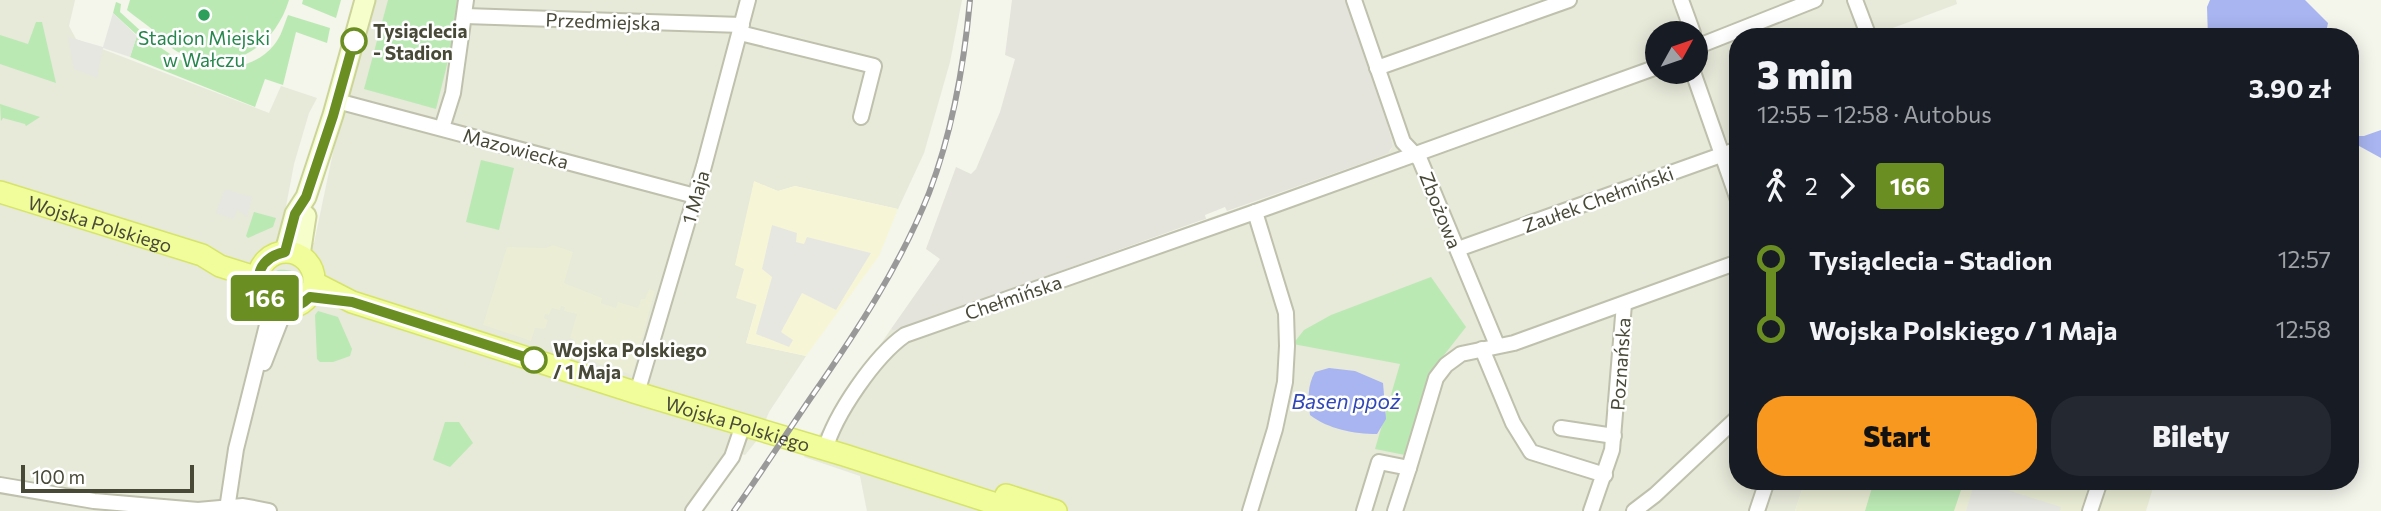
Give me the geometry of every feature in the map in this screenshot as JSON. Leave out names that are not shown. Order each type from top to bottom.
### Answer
[{"type":"main road","name":"Wojska Polskiego","points":[[0,192],[202,255],[220,266],[260,272]]},
{"type":"main road","points":[[276,254],[292,254],[308,262],[314,272],[312,290],[295,308],[278,307],[259,288],[260,272],[276,254]]},
{"type":"main road","name":"Wojska Polskiego","points":[[312,290],[834,452],[980,504],[1056,511]]},
{"type":"main road","name":"Wojska Polskiego","points":[[834,452],[938,474],[1015,508]]},
{"type":"street","points":[[292,254],[306,217],[306,197],[337,101],[365,0]]},
{"type":"street","points":[[442,128],[453,93],[466,0]]},
{"type":"street","name":"1 Maja","points":[[637,393],[695,197],[748,0]]},
{"type":"street","name":"Zbożowa","points":[[1354,0],[1403,142],[1420,160],[1458,249],[1513,423],[1531,452],[1605,475]]},
{"type":"street","points":[[1377,68],[1569,0]]},
{"type":"street","points":[[1681,0],[1689,21]]},
{"type":"street","points":[[1734,28],[1815,0]]},
{"type":"street","points":[[1855,0],[1866,28]]},
{"type":"street","name":"Przedmiejska","points":[[465,16],[741,29],[874,66],[861,117]]},
{"type":"street","points":[[1708,37],[1729,30]]},
{"type":"street","points":[[1413,154],[1645,70]]},
{"type":"street","points":[[1697,84],[1729,177]]},
{"type":"street","name":"Mazowiecka","points":[[337,101],[695,197]]},
{"type":"street","name":"Zaułek Chełmiński","points":[[1458,249],[1729,152]]},
{"type":"street","name":"Chełmińska","points":[[834,452],[833,427],[878,358],[891,344],[905,335],[1413,154]]},
{"type":"street","points":[[1250,511],[1275,429],[1285,382],[1287,346],[1286,313],[1255,212]]},
{"type":"street","points":[[1624,304],[1729,265]]},
{"type":"street","name":"Poznańska","points":[[1395,511],[1436,378],[1446,365],[1461,354],[1514,343],[1624,304],[1614,436],[1605,475],[1591,511]]},
{"type":"street","points":[[227,510],[239,438],[256,367],[278,307]]},
{"type":"street","points":[[693,511],[732,457],[743,425]]},
{"type":"street","points":[[1634,511],[1655,495],[1729,425]]},
{"type":"street","points":[[1561,428],[1614,436]]},
{"type":"street","points":[[1364,511],[1380,462],[1409,468]]},
{"type":"street","points":[[0,485],[94,500],[198,509],[227,510],[243,506],[269,511]]},
{"type":"street","points":[[1757,511],[1764,490]]},
{"type":"street","points":[[2090,511],[2097,490]]},
{"type":"shaded area","points":[[0,0],[75,0],[69,26],[76,39],[269,113],[281,86],[317,98],[309,113],[294,164],[279,243],[314,243],[341,115],[375,0],[962,0],[950,62],[924,153],[898,209],[795,186],[778,191],[754,182],[745,268],[757,304],[746,343],[806,356],[769,412],[758,439],[745,455],[742,454],[700,511],[0,511]]},
{"type":"shaded area","points":[[1012,0],[1347,0],[1393,146],[1388,153],[1372,160],[1227,211],[1225,207],[1205,215],[1206,219],[894,331],[891,329],[940,259],[926,249],[956,167],[971,174],[976,169],[1000,112],[1015,59],[1005,55]]},
{"type":"shaded area","points":[[1347,0],[1956,0],[1957,4],[1893,28],[1729,28],[1729,490],[1802,490],[1795,511],[867,511],[860,476],[804,457],[891,329],[894,331],[1372,160],[1390,151],[1393,146],[1386,117]]},
{"type":"shaded area","points":[[113,13],[137,36],[130,57],[103,48],[97,78],[74,69],[68,37],[103,47]]},
{"type":"shaded area","points":[[754,181],[778,191],[795,186],[898,209],[879,256],[806,356],[746,343],[757,305],[736,298],[744,269],[735,265]]},
{"type":"shaded area","points":[[224,191],[252,197],[247,217],[237,209],[234,219],[216,213]]},
{"type":"shaded area","points":[[772,225],[797,233],[796,242],[804,244],[807,237],[871,253],[836,310],[802,293],[781,332],[793,340],[789,347],[756,334],[772,277],[762,269]]},
{"type":"shaded area","points":[[553,245],[573,252],[564,283],[602,298],[601,303],[616,308],[618,302],[638,308],[649,289],[655,291],[632,375],[586,357],[587,351],[580,348],[578,354],[571,351],[574,340],[570,338],[577,314],[564,311],[565,307],[561,306],[560,310],[552,308],[549,315],[545,314],[544,318],[548,320],[545,329],[535,328],[531,341],[483,325],[507,247],[546,248]]},
{"type":"shaded area","points":[[1802,490],[2152,490],[2146,511],[1795,511]]},
{"type":"shaded area","points":[[1972,490],[2007,490],[2061,507],[2060,511],[1966,511]]},
{"type":"green space","points":[[130,0],[289,0],[282,17],[260,45],[231,60],[214,62],[196,59],[174,50],[127,10]]},
{"type":"green space","points":[[303,0],[341,0],[336,18],[302,4]]},
{"type":"green space","points":[[388,0],[463,0],[436,109],[364,89]]},
{"type":"green space","points":[[116,2],[121,4],[120,12],[163,49],[179,59],[203,67],[230,68],[254,61],[276,42],[288,15],[330,28],[327,43],[296,32],[283,85],[265,79],[255,107],[130,57],[137,35],[113,13]]},
{"type":"green space","points":[[36,22],[42,22],[56,83],[0,64],[0,35],[28,44]]},
{"type":"green space","points":[[0,104],[40,117],[26,126],[3,118],[1,121]]},
{"type":"green space","points":[[481,160],[514,168],[499,230],[466,222]]},
{"type":"green space","points":[[254,212],[276,218],[273,227],[248,238],[246,236]]},
{"type":"green space","points":[[278,270],[295,272],[301,278],[303,287],[294,292],[281,290],[271,279],[273,273]]},
{"type":"green space","points":[[1431,277],[1466,327],[1437,364],[1429,379],[1405,455],[1375,449],[1400,364],[1293,344],[1304,330],[1331,315]]},
{"type":"green space","points":[[318,311],[338,317],[352,349],[350,356],[333,362],[320,362],[317,359],[315,315]]},
{"type":"green space","points":[[445,422],[459,422],[473,443],[450,467],[433,460]]},
{"type":"green space","points":[[1871,490],[1961,490],[1954,511],[1865,511]]},
{"type":"water","points":[[2210,0],[2305,0],[2328,23],[2327,28],[2208,28],[2207,7]]},
{"type":"water","points":[[2381,130],[2381,158],[2359,146],[2359,136]]},
{"type":"water","name":"Basen ppoż","points":[[1329,368],[1355,371],[1383,383],[1386,419],[1377,434],[1342,430],[1310,415],[1309,393],[1312,377],[1315,372]]},
{"type":"railway","points":[[734,511],[829,372],[905,246],[929,193],[951,122],[961,73],[970,0]]},
{"type":"bus line","name":"166","points":[[354,41],[333,116],[306,197],[295,214],[285,252],[276,254],[262,265],[258,278],[264,298],[278,308],[285,309],[295,308],[310,297],[352,302],[534,360]]},
{"type":"place","name":"Stadion Miejski w Wałczu","points":[[204,15]]},
{"type":"place","name":"Tysiąclecia - Stadion","points":[[354,41]]},
{"type":"place","name":"Wojska Polskiego / 1 Maja","points":[[534,360]]}]
